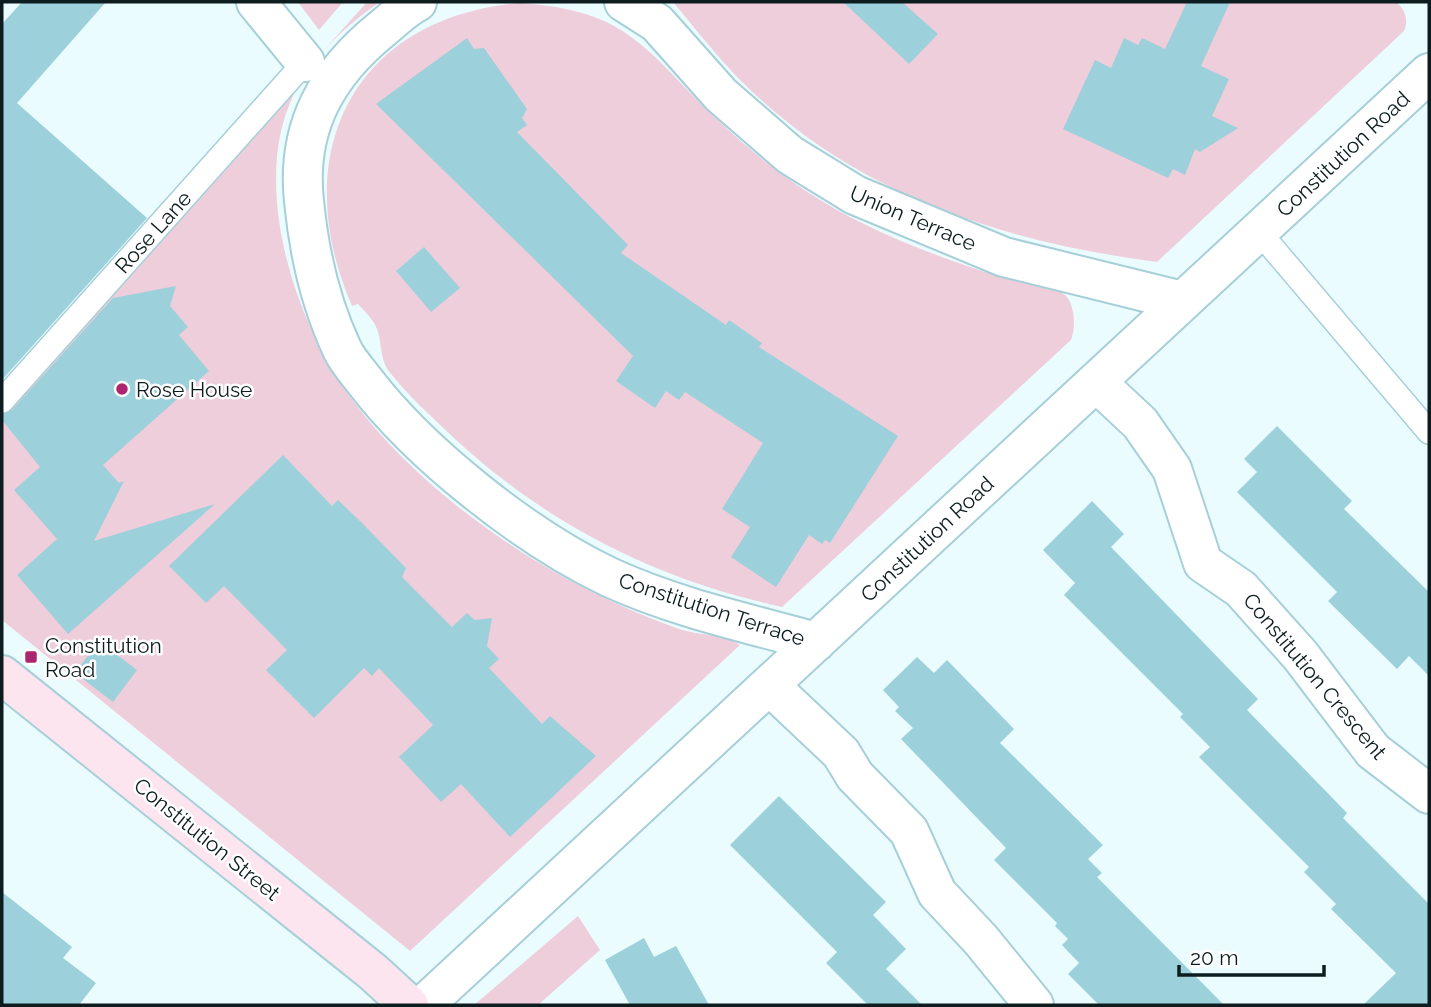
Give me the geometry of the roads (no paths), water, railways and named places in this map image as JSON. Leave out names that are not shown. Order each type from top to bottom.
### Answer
[{"type":"street","points":[[256,2],[305,62]]},
{"type":"street","name":"Constitution Terrace","points":[[416,2],[354,51],[327,86],[308,132],[302,181],[307,232],[319,294],[343,352],[388,411],[436,457],[515,521],[608,576],[706,612],[816,642]]},
{"type":"street","name":"Union Terrace","points":[[624,2],[657,23],[721,95],[790,155],[855,195],[1004,257],[1182,301]]},
{"type":"street","name":"Constitution Road","points":[[424,1005],[1182,301],[1260,233],[1429,73]]},
{"type":"street","name":"Constitution Crescent","points":[[1096,382],[1140,423],[1172,469],[1203,563],[1241,589],[1283,636],[1373,751],[1429,794]]},
{"type":"street","name":"Constitution Street","points":[[2,675],[373,972],[409,1005]]},
{"type":"street","points":[[769,685],[841,753],[855,776],[909,831],[937,893],[981,940],[1034,1005]]},
{"type":"lane","name":"Rose Lane","points":[[2,401],[305,62]]},
{"type":"lane","points":[[1260,233],[1429,432]]},
{"type":"place","name":"Rose House","points":[[122,389]]},
{"type":"place","name":"Constitution Road","points":[[31,657]]}]
